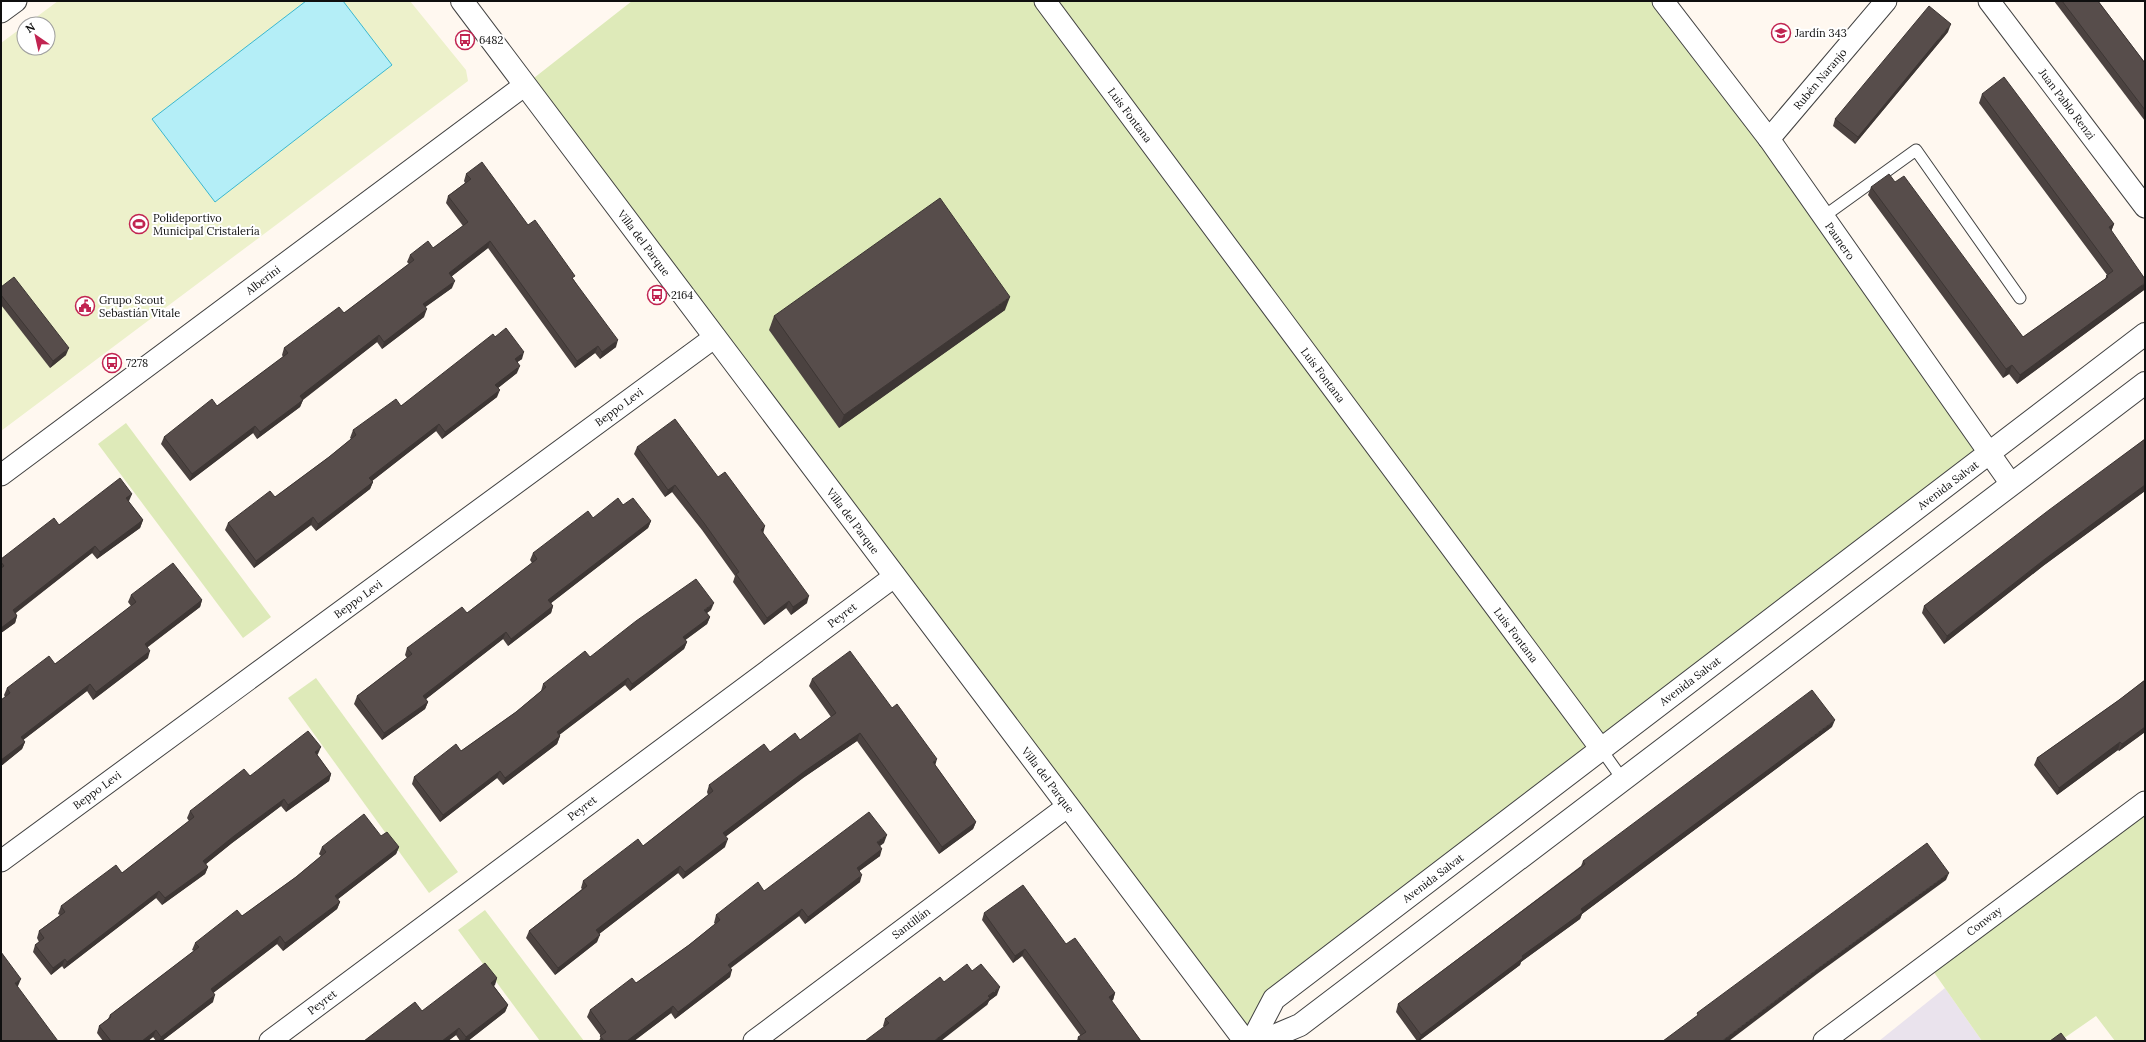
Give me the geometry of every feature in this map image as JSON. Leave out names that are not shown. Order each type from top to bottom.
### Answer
[{"type":"street","points":[[1,12],[16,1]]},
{"type":"street","name":"Villa del Parque","points":[[462,1],[1245,1041]]},
{"type":"street","name":"Luis Fontana","points":[[1045,1],[1601,750]]},
{"type":"street","name":"Paunero","points":[[1663,1],[1769,139],[1988,454],[2012,484]]},
{"type":"street","name":"Rubén Naranjo","points":[[1769,139],[1886,1]]},
{"type":"street","name":"Juan Pablo Renzi","points":[[1989,1],[2145,207]]},
{"type":"street","name":"Alberini","points":[[1,475],[525,85]]},
{"type":"street","name":"Avenida Salvat","points":[[1252,1041],[1274,999],[2145,334]]},
{"type":"street","name":"Beppo Levi","points":[[1,860],[715,337]]},
{"type":"street","points":[[1262,1041],[1300,1025],[2145,383]]},
{"type":"street","name":"Peyret","points":[[270,1041],[895,576]]},
{"type":"street","name":"Conway","points":[[1824,1041],[2145,802]]},
{"type":"street","name":"Santillán","points":[[754,1041],[1068,806]]},
{"type":"lane","points":[[1823,217],[1916,150],[2020,298]]},
{"type":"lane","points":[[1601,750],[1623,780]]},
{"type":"shaded area","points":[[1945,988],[1982,1041],[1879,1041]]},
{"type":"green space","name":"Polideportivo Municipal Cristalería","points":[[58,1],[410,1],[466,70],[468,81],[1,431],[1,43],[16,32],[16,56],[56,56],[56,16],[38,16]]},
{"type":"green space","points":[[632,1],[1663,1],[1988,454],[1274,999],[1252,1041],[525,85]]},
{"type":"green space","points":[[126,423],[271,617],[243,638],[98,444]]},
{"type":"green space","points":[[316,678],[458,872],[429,893],[288,698]]},
{"type":"green space","points":[[2145,814],[2145,1041],[2115,1041],[2096,1016],[2060,1041],[1982,1041],[1933,971]]},
{"type":"green space","points":[[485,910],[584,1041],[540,1041],[458,930]]},
{"type":"water","points":[[306,1],[343,1],[392,65],[215,202],[152,119]]},
{"type":"building","points":[[2062,1],[2098,1],[2145,63],[2145,110]]},
{"type":"building","points":[[1929,6],[1951,24],[1858,137],[1835,119]]},
{"type":"building","points":[[2004,77],[2114,224],[2109,227],[2145,279],[2145,283],[2020,375],[2012,365],[2006,369],[1871,187],[1889,174],[1895,182],[1904,176],[2023,337],[2108,277],[2106,276],[2113,271],[1982,94]]},
{"type":"building","points":[[482,162],[528,225],[535,220],[575,276],[572,278],[618,340],[602,352],[598,346],[577,361],[490,241],[449,273],[455,281],[423,304],[427,309],[384,342],[379,335],[300,396],[303,400],[260,432],[255,426],[192,474],[164,437],[212,399],[217,406],[288,353],[284,348],[339,307],[344,313],[414,260],[410,255],[428,241],[433,248],[468,222],[448,196],[471,179],[466,174]]},
{"type":"building","points":[[940,198],[1010,297],[844,415],[774,316]]},
{"type":"building","points":[[14,277],[69,348],[53,361],[1,295],[1,287]]},
{"type":"building","points":[[506,328],[524,352],[515,359],[520,366],[495,385],[500,390],[445,432],[439,424],[369,478],[373,482],[318,524],[313,517],[256,561],[228,523],[270,491],[275,497],[356,435],[353,430],[396,399],[401,406],[493,334],[495,337]]},
{"type":"building","points":[[675,419],[718,477],[725,472],[765,526],[761,530],[809,596],[793,607],[789,601],[767,618],[736,574],[739,572],[675,485],[668,490],[637,447]]},
{"type":"building","points":[[2145,439],[2145,485],[2045,559],[1947,636],[1924,606],[2049,510]]},
{"type":"building","points":[[120,478],[132,494],[126,498],[143,520],[100,552],[95,546],[13,610],[17,616],[1,628],[1,568],[4,566],[1,559],[54,518],[59,525]]},
{"type":"building","points":[[618,498],[623,505],[633,498],[651,521],[548,600],[553,606],[511,639],[506,632],[423,696],[428,702],[384,733],[357,696],[412,654],[407,648],[462,607],[467,613],[537,559],[533,553],[588,511],[593,518]]},
{"type":"building","points":[[173,563],[202,600],[145,644],[150,651],[96,692],[90,684],[21,737],[25,742],[1,760],[1,700],[10,693],[7,688],[49,656],[55,664],[136,602],[131,595]]},
{"type":"building","points":[[696,579],[714,603],[704,610],[710,617],[683,637],[687,642],[632,684],[628,678],[557,732],[560,736],[505,778],[500,771],[443,815],[414,777],[456,744],[461,751],[516,712],[546,687],[543,684],[585,651],[590,657],[636,621]]},
{"type":"building","points":[[850,651],[892,708],[897,704],[937,759],[933,762],[976,822],[942,847],[860,733],[805,771],[723,833],[728,839],[685,872],[680,866],[596,930],[600,935],[558,968],[529,931],[587,886],[583,881],[638,839],[643,846],[713,791],[709,785],[764,744],[770,752],[795,733],[800,740],[836,713],[812,679]]},
{"type":"building","points":[[2145,680],[2145,727],[2122,744],[2120,742],[2059,788],[2037,758]]},
{"type":"building","points":[[1812,690],[1835,720],[1581,909],[1583,912],[1522,956],[1523,958],[1421,1035],[1398,1004],[1585,864],[1583,861]]},
{"type":"building","points":[[308,731],[321,747],[315,752],[331,774],[288,805],[284,799],[234,836],[203,861],[208,867],[165,898],[159,891],[67,962],[65,959],[53,968],[35,945],[44,938],[39,931],[65,912],[61,906],[116,865],[122,873],[194,817],[190,811],[244,769],[250,776]]},
{"type":"building","points":[[869,812],[887,835],[877,842],[882,849],[857,868],[862,875],[808,917],[802,909],[728,965],[732,970],[678,1012],[673,1006],[627,1041],[604,1041],[600,1036],[606,1032],[590,1010],[632,978],[636,983],[689,945],[720,920],[716,915],[758,882],[764,891]]},
{"type":"building","points":[[364,814],[381,836],[387,832],[399,847],[335,896],[340,902],[285,943],[280,936],[211,989],[215,995],[161,1037],[156,1030],[142,1041],[111,1041],[99,1026],[111,1017],[110,1015],[199,947],[195,943],[237,910],[242,916],[296,877],[326,852],[322,847]]},
{"type":"building","points":[[1927,843],[1949,873],[1722,1041],[1663,1041],[1698,1015],[1697,1013]]},
{"type":"building","points":[[1023,885],[1066,944],[1075,938],[1115,993],[1109,997],[1141,1041],[1081,1041],[1078,1037],[1086,1032],[1025,949],[1015,956],[984,913]]},
{"type":"building","points":[[1,952],[21,979],[15,983],[58,1041],[1,1041]]},
{"type":"building","points":[[485,963],[497,978],[491,983],[508,1005],[466,1037],[459,1028],[442,1041],[364,1041],[415,1002],[422,1011]]},
{"type":"building","points":[[967,964],[972,971],[981,964],[1000,987],[988,996],[990,998],[934,1041],[865,1041],[889,1023],[885,1019],[940,977],[944,982]]},
{"type":"building","points":[[2061,1033],[2067,1041],[2050,1041]]},
{"type":"place","name":"Jardín 343","points":[[1781,33]]},
{"type":"place","name":"6482","points":[[465,40]]},
{"type":"place","name":"Polideportivo Municipal Cristalería","points":[[139,224]]},
{"type":"place","name":"2164","points":[[657,295]]},
{"type":"place","name":"Grupo Scout Sebastián Vitale","points":[[85,306]]},
{"type":"place","name":"7278","points":[[112,363]]}]
